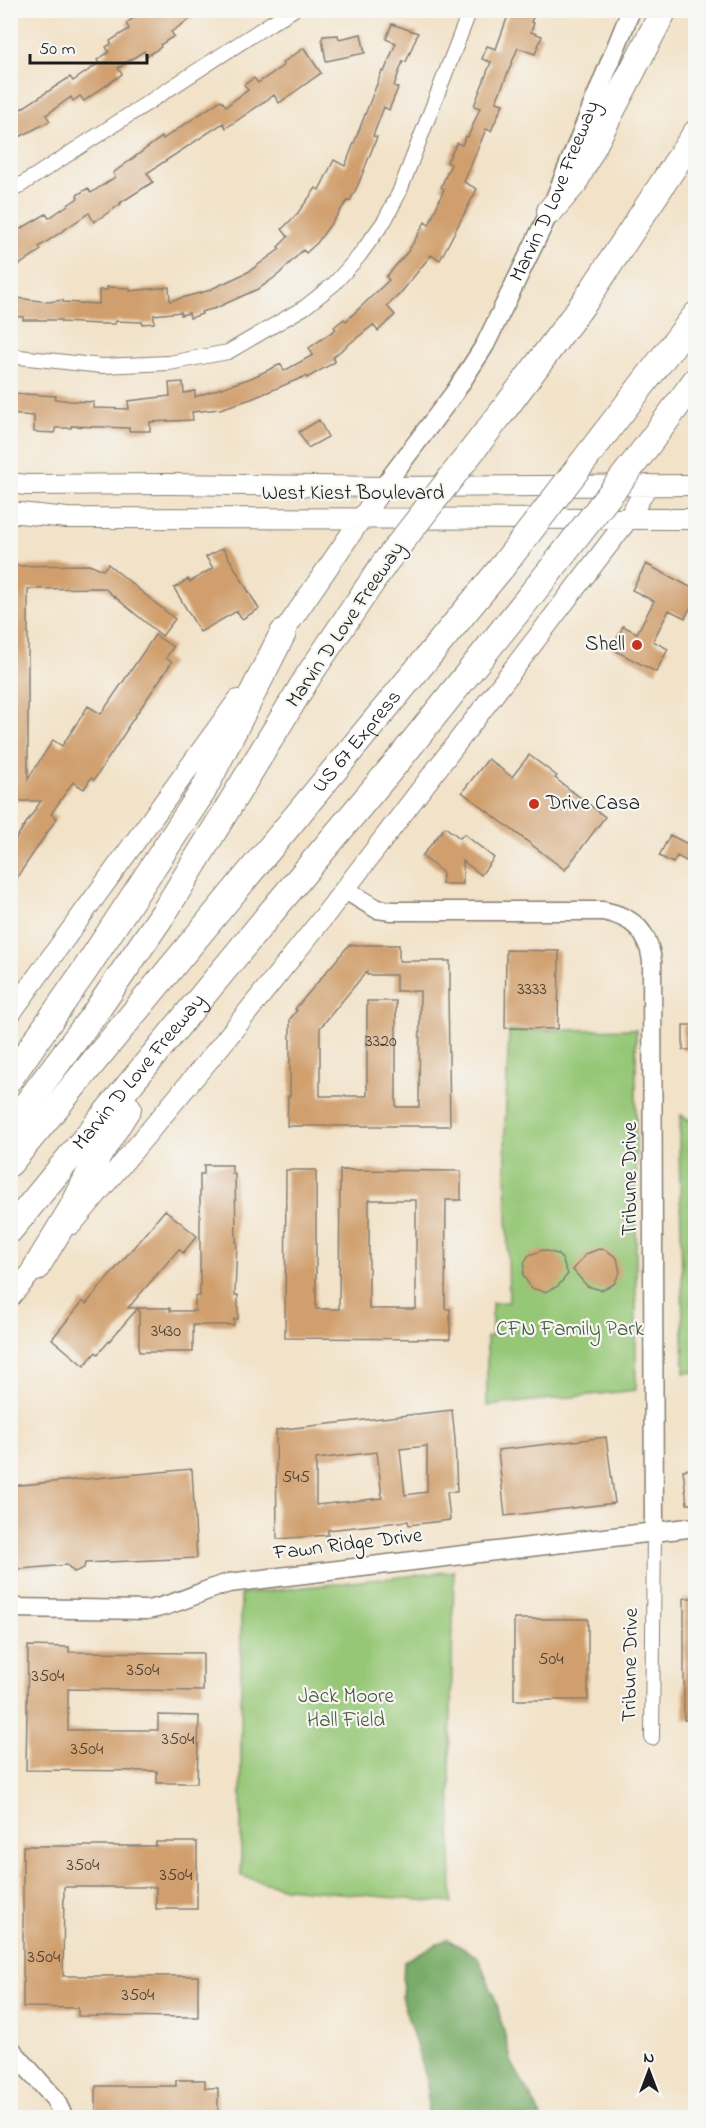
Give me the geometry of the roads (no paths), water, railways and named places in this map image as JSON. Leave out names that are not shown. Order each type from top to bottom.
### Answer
[{"type":"highway","points":[[550,211],[574,183],[664,10]]},
{"type":"highway","name":"Marvin D Love Freeway","points":[[10,1126],[93,1016],[165,911],[309,675],[384,564],[586,300],[696,133]]},
{"type":"highway","name":"US 67 Express","points":[[10,1163],[502,567],[696,315]]},
{"type":"highway","name":"Marvin D Love Freeway","points":[[10,1230],[401,757],[550,571],[696,380]]},
{"type":"highway","points":[[10,1078],[85,970],[203,791],[283,633]]},
{"type":"highway","points":[[36,1268],[74,1205],[98,1156],[170,1035]]},
{"type":"main road","name":"West Kiest Boulevard","points":[[10,483],[27,485],[383,487],[696,485]]},
{"type":"main road","points":[[168,518],[169,484]]},
{"type":"main road","points":[[10,1297],[222,1044],[345,890],[628,519],[648,485]]},
{"type":"main road","name":"Marvin D Love Freeway","points":[[10,1014],[225,720],[383,487]]},
{"type":"main road","name":"West Kiest Boulevard","points":[[10,513],[67,518],[696,519]]},
{"type":"street","points":[[10,192],[293,10]]},
{"type":"street","points":[[10,356],[102,366],[169,363],[228,352],[305,307],[334,284],[386,220],[399,193],[470,10]]},
{"type":"street","name":"Marvin D Love Freeway","points":[[383,487],[455,392],[485,345],[550,211],[631,10]]},
{"type":"street","name":"Tribune Drive","points":[[345,890],[377,909],[392,911],[603,911],[619,914],[631,921],[650,945],[654,1105],[652,1738]]},
{"type":"street","name":"Fawn Ridge Drive","points":[[10,1608],[147,1610],[169,1606],[192,1598],[210,1588],[229,1583],[696,1527]]},
{"type":"street","points":[[10,2048],[55,2099],[64,2118]]},
{"type":"place","name":"Shell","points":[[637,645]]},
{"type":"place","name":"Drive Casa","points":[[534,804]]},
{"type":"park label","name":"CFN Family Park","points":[[570,1330]]},
{"type":"park label","name":"Jack Moore Hall Field","points":[[346,1709]]}]
